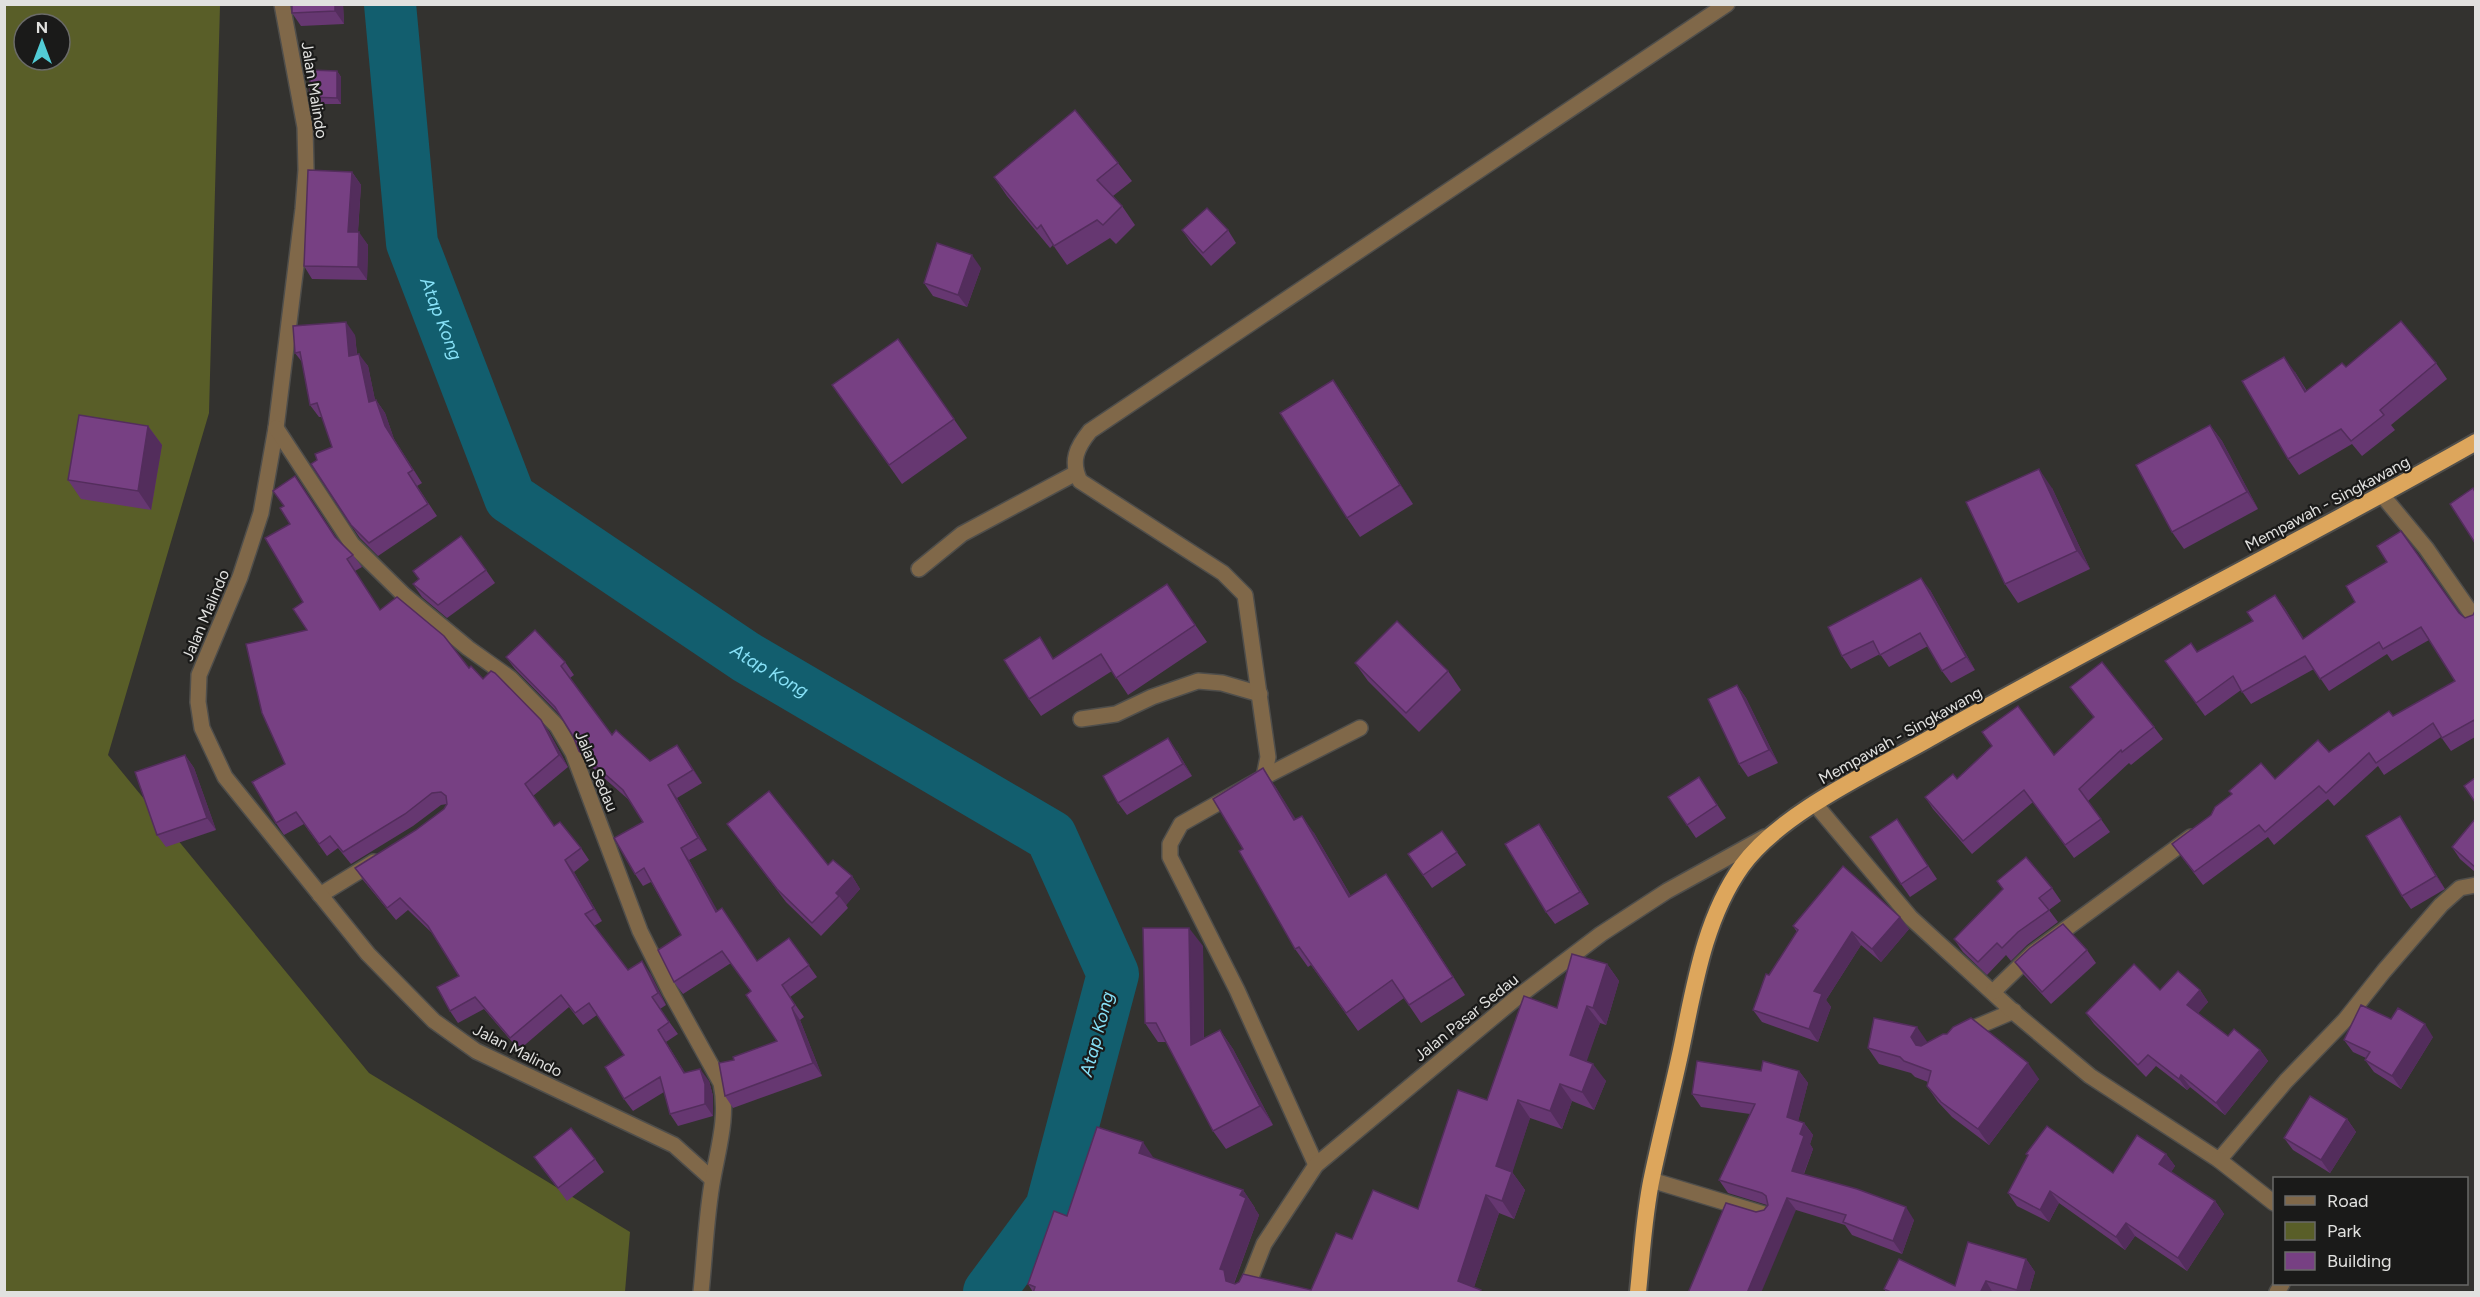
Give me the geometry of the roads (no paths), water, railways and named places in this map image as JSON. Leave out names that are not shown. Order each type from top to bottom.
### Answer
[{"type":"highway","name":"Mempawah - Singkawang","points":[[1638,1293],[1651,1180],[1701,956],[1721,903],[1742,866],[1773,832],[1815,804],[2124,631],[2382,495],[2475,442]]},
{"type":"street","name":"Jalan Malindo","points":[[282,4],[305,127],[306,170],[276,428],[261,513],[240,577],[199,675],[198,702],[202,728],[225,777],[368,954],[434,1021],[476,1052],[674,1145],[712,1179]]},
{"type":"street","points":[[1264,777],[1268,757],[1245,595],[1223,573],[1080,481],[1076,472],[1076,453],[1079,445],[1090,431],[1727,4]]},
{"type":"street","name":"Jalan Sedau","points":[[276,428],[352,544],[404,595],[468,648],[510,678],[557,726],[568,744],[585,780],[640,931],[721,1083],[724,1097],[724,1125],[712,1179],[701,1293]]},
{"type":"street","points":[[919,569],[962,534],[1076,472]]},
{"type":"street","points":[[2382,495],[2426,548],[2475,620]]},
{"type":"street","points":[[1081,719],[1116,714],[1152,696],[1198,681],[1222,683],[1260,694]]},
{"type":"street","points":[[1316,1165],[1237,990],[1170,857],[1170,844],[1181,824],[1264,777],[1360,728]]},
{"type":"street","points":[[1815,804],[1911,918],[2014,1011],[2090,1076],[2219,1160],[2273,1202]]},
{"type":"street","points":[[1993,992],[2033,953],[2204,827]]},
{"type":"street","name":"Jalan Pasar Sedau","points":[[1245,1293],[1264,1244],[1316,1165],[1515,999],[1601,934],[1667,891],[1773,832]]},
{"type":"street","points":[[320,895],[389,852]]},
{"type":"street","points":[[2219,1160],[2286,1081],[2345,1020],[2441,905],[2460,888],[2475,885]]},
{"type":"street","points":[[1950,1040],[1969,1028],[2014,1011]]},
{"type":"street","points":[[1651,1180],[1767,1215]]},
{"type":"waterway","name":"Atap Kong","points":[[390,4],[412,243],[510,498],[746,657],[1051,836],[1113,974],[1051,1208],[989,1292]]}]
